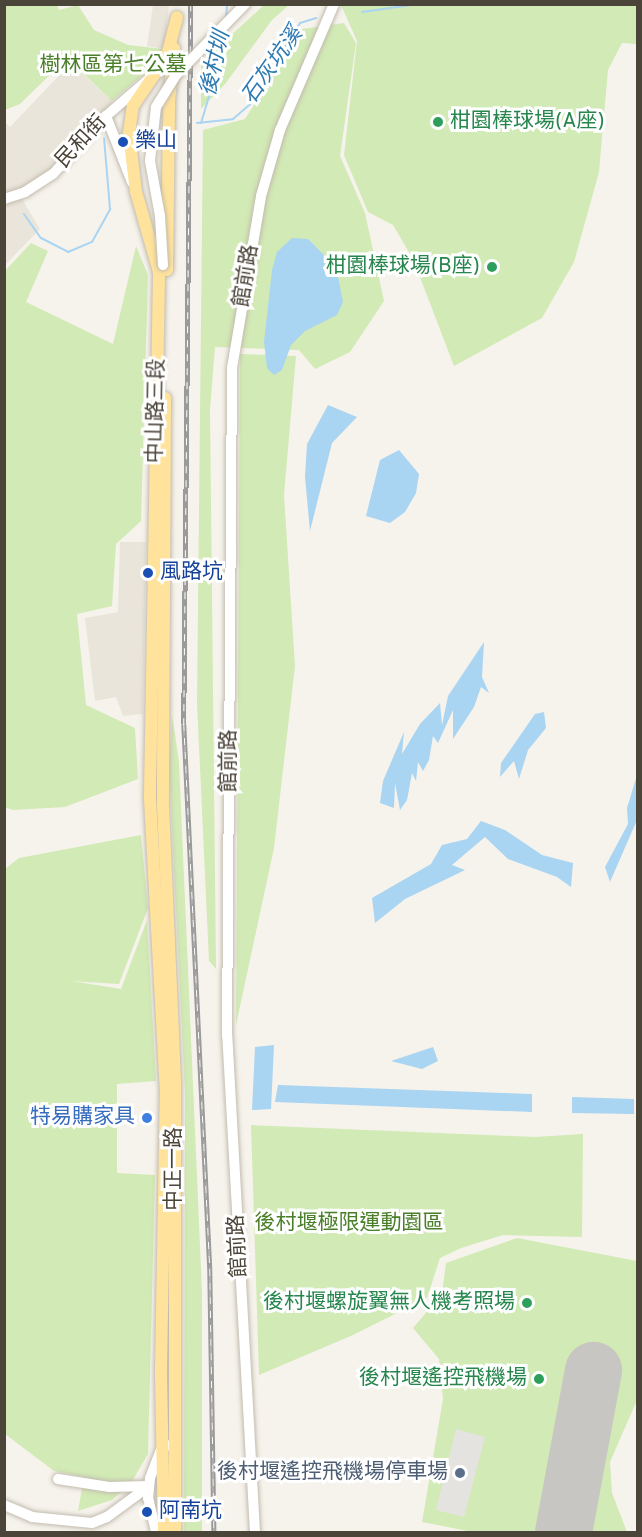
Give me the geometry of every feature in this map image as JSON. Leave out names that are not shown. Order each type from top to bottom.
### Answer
[{"type":"main road","name":"中山路三段","points":[[150,822],[163,269],[169,102],[178,11]]},
{"type":"main road","name":"中山路三段","points":[[163,806],[163,269],[136,192],[130,119],[137,97],[167,56],[178,11]]},
{"type":"main road","name":"中正一路","points":[[163,806],[175,1083],[168,1446],[164,1533]]},
{"type":"main road","name":"中正一路","points":[[150,822],[166,1094],[168,1446],[174,1533]]},
{"type":"street","points":[[163,269],[160,216],[150,161],[156,107],[177,74],[245,4]]},
{"type":"street","name":"館前路","points":[[255,1533],[227,1036],[232,378],[261,196],[280,130],[334,4]]},
{"type":"street","name":"民和街","points":[[4,200],[25,192],[53,174],[106,116],[153,75]]},
{"type":"street","points":[[106,116],[136,192]]},
{"type":"street","points":[[4,1505],[32,1517],[92,1523],[107,1517],[149,1486],[168,1446]]},
{"type":"street","points":[[58,1479],[109,1487],[149,1486]]},
{"type":"street","points":[[149,1486],[156,1533]]},
{"type":"shaded area","points":[[153,5],[169,5],[164,49],[147,46]]},
{"type":"shaded area","points":[[71,63],[112,101],[102,126],[22,199],[40,229],[5,265],[5,122],[10,127]]},
{"type":"shaded area","points":[[120,542],[146,542],[143,714],[123,716],[116,697],[95,701],[85,618],[118,612]]},
{"type":"shaded area","name":"後村堰遙控飛機場停車場","points":[[456,1429],[485,1437],[464,1517],[436,1510]]},
{"type":"green space","name":"樹林區第七公墓","points":[[5,5],[57,5],[59,10],[78,5],[94,30],[128,45],[164,49],[151,68],[112,101],[67,58],[20,104],[5,110]]},
{"type":"green space","points":[[264,5],[289,5],[272,20],[225,84],[201,109],[201,63]]},
{"type":"green space","points":[[341,5],[637,5],[637,44],[622,43],[608,70],[599,172],[574,262],[542,318],[454,366],[413,259],[393,225],[368,212],[344,155],[357,41]]},
{"type":"green space","points":[[344,23],[356,43],[340,156],[365,213],[384,301],[350,352],[315,369],[299,350],[215,347],[210,409],[216,969],[209,961],[197,703],[203,130],[245,119],[302,29]]},
{"type":"green space","points":[[31,243],[48,251],[26,302],[113,344],[136,246],[148,275],[141,521],[116,544],[112,606],[77,614],[86,705],[135,728],[138,779],[65,807],[13,810],[4,807],[4,272]]},
{"type":"green space","points":[[240,354],[296,356],[284,495],[295,666],[274,848],[236,1025]]},
{"type":"green space","points":[[172,714],[179,762],[202,1292],[202,1532],[184,1532],[185,1093],[169,767]]},
{"type":"green space","points":[[141,835],[148,908],[119,984],[71,981],[121,989],[147,920],[156,1081],[117,1084],[117,1173],[155,1175],[148,1454],[131,1483],[112,1500],[78,1511],[84,1477],[54,1471],[5,1434],[5,869],[19,858]]},
{"type":"green space","name":"後村堰極限運動園區","points":[[251,1125],[535,1137],[583,1134],[582,1237],[503,1235],[461,1248],[440,1258],[427,1298],[353,1335],[259,1375]]},
{"type":"green space","name":"後村堰遙控飛機場","points":[[517,1238],[637,1261],[637,1400],[610,1462],[612,1493],[627,1532],[473,1532],[422,1522],[443,1399],[439,1359],[413,1328],[442,1294],[446,1263]]},
{"type":"water","points":[[292,238],[308,239],[336,267],[343,302],[337,315],[305,331],[291,345],[282,370],[274,375],[267,368],[264,342],[272,270],[277,252]]},
{"type":"water","points":[[328,405],[357,417],[332,443],[310,531],[305,477],[307,444]]},
{"type":"water","points":[[399,450],[419,474],[416,493],[405,512],[390,523],[366,516],[380,460]]},
{"type":"water","points":[[484,642],[482,677],[489,693],[481,687],[474,707],[453,739],[453,710],[438,743],[433,736],[429,760],[423,771],[418,762],[416,781],[412,773],[407,800],[400,810],[395,783],[394,808],[380,803],[383,781],[404,732],[402,754],[420,724],[440,703],[442,725],[448,696]]},
{"type":"water","points":[[544,712],[546,728],[528,750],[519,779],[514,761],[500,777],[501,763],[535,714]]},
{"type":"water","points":[[637,775],[637,820],[610,882],[605,867],[628,824],[627,808]]},
{"type":"water","points":[[481,821],[505,830],[542,855],[573,863],[571,887],[557,877],[508,859],[485,837],[452,865],[465,870],[405,899],[375,923],[372,898],[431,864],[442,845],[467,839]]},
{"type":"water","points":[[274,1045],[271,1109],[252,1110],[255,1047]]},
{"type":"water","points":[[433,1047],[438,1061],[422,1069],[391,1061]]},
{"type":"water","points":[[278,1085],[532,1094],[532,1112],[275,1102]]},
{"type":"water","points":[[572,1097],[634,1099],[634,1114],[572,1113]]},
{"type":"waterway","name":"後村圳","points":[[226,19],[227,4]]},
{"type":"waterway","name":"石灰坑溪","points":[[362,12],[418,4]]},
{"type":"waterway","name":"石灰坑溪","points":[[197,123],[233,119],[250,104],[300,23],[316,18]]},
{"type":"waterway","name":"後村圳","points":[[201,123],[224,47],[225,30]]},
{"type":"waterway","name":"石灰坑溪","points":[[24,214],[41,238],[68,252],[92,242],[110,209],[104,138]]},
{"type":"runway","points":[[563,1532],[593,1370]]},
{"type":"railway","points":[[191,4],[184,724],[210,1269],[214,1532]]},
{"type":"place","name":"柑園棒球場(A座)","points":[[438,122]]},
{"type":"place","name":"樂山","points":[[123,142]]},
{"type":"place","name":"柑園棒球場(B座)","points":[[492,267]]},
{"type":"place","name":"風路坑","points":[[148,573]]},
{"type":"place","name":"特易購家具","points":[[147,1118]]},
{"type":"place","name":"後村堰螺旋翼無人機考照場","points":[[527,1303]]},
{"type":"place","name":"後村堰遙控飛機場","points":[[539,1379]]},
{"type":"place","name":"後村堰遙控飛機場停車場","points":[[460,1473]]},
{"type":"place","name":"阿南坑","points":[[147,1512]]}]
